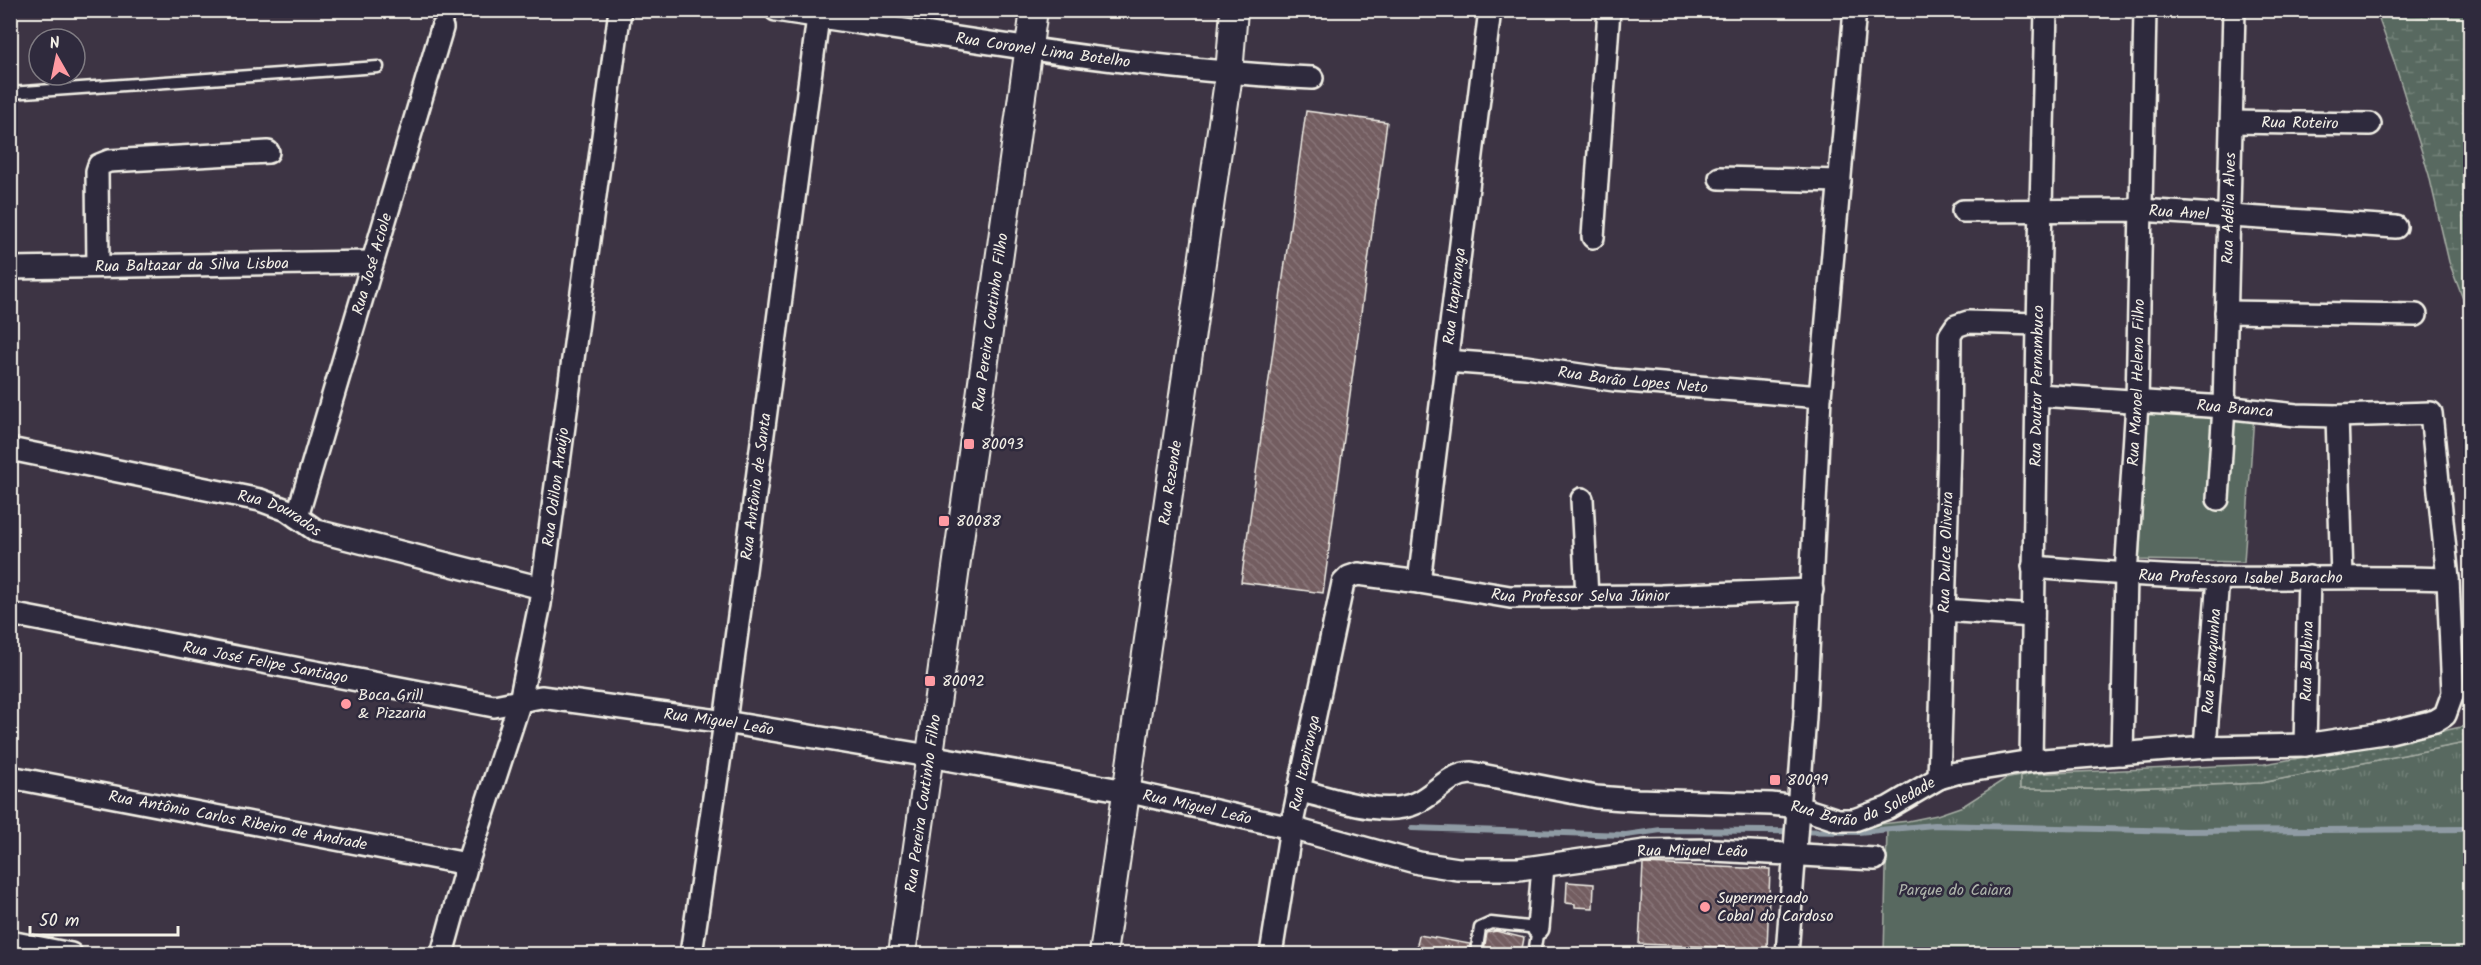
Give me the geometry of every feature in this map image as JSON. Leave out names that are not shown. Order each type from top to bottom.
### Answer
[{"type":"street","name":"Rua Odilon Araújo","points":[[442,954],[467,864],[520,701],[542,588],[620,10]]},
{"type":"street","name":"Rua Coronel Lima Botelho","points":[[776,10],[1029,48],[1229,74],[1312,78]]},
{"type":"street","name":"Rua Pereira Coutinho Filho","points":[[902,954],[1034,10]]},
{"type":"street","name":"Rua Rezende","points":[[1103,954],[1229,74],[1234,10]]},
{"type":"street","name":"Rua Itapiranga","points":[[1419,582],[1490,10]]},
{"type":"street","points":[[1593,237],[1609,10]]},
{"type":"street","points":[[1787,954],[1812,590],[1820,397],[1855,10]]},
{"type":"street","name":"Rua Doutor Pernambuco","points":[[2031,761],[2040,210],[2046,10]]},
{"type":"street","name":"Rua Manoel Heleno Filho","points":[[2122,754],[2126,575],[2137,403],[2145,10]]},
{"type":"street","name":"Rua Adélia Alves","points":[[2218,499],[2224,407],[2234,10]]},
{"type":"street","name":"Rua Antônio de Santa","points":[[691,954],[725,722],[818,17]]},
{"type":"street","name":"Rua José Aciole","points":[[297,517],[444,19]]},
{"type":"street","name":"Rua Roteiro","points":[[2231,122],[2370,124]]},
{"type":"street","points":[[98,267],[97,171],[99,165],[109,160],[268,152]]},
{"type":"street","points":[[1720,178],[1840,181]]},
{"type":"street","name":"Rua Anel","points":[[1963,211],[2140,210],[2228,218],[2396,227]]},
{"type":"street","name":"Rua Baltazar da Silva Lisboa","points":[[10,268],[371,262]]},
{"type":"street","points":[[2226,312],[2416,315]]},
{"type":"street","name":"Rua Dulce Oliveira","points":[[1939,778],[1949,448],[1950,335],[1956,326],[1968,322],[2038,324]]},
{"type":"street","name":"Rua Barão Lopes Neto","points":[[1446,361],[1526,368],[1614,380],[1820,397]]},
{"type":"street","name":"Rua Branca","points":[[2038,395],[2224,407],[2296,415],[2432,413],[2448,579]]},
{"type":"street","points":[[2337,416],[2342,577]]},
{"type":"street","name":"Rua Dourados","points":[[10,449],[260,500],[287,510],[317,531],[542,588]]},
{"type":"street","points":[[1582,499],[1587,597]]},
{"type":"street","name":"Rua Professora Isabel Baracho","points":[[2033,567],[2126,575],[2218,578],[2448,579]]},
{"type":"street","name":"Rua Professor Selva Júnior","points":[[1349,577],[1358,574],[1510,597],[1812,590]]},
{"type":"street","name":"Rua Itapiranga","points":[[1271,954],[1298,790],[1343,583],[1349,577]]},
{"type":"street","name":"Rua Balbina","points":[[2305,745],[2309,577]]},
{"type":"street","name":"Rua Branquinha","points":[[2205,747],[2218,578]]},
{"type":"street","name":"Rua Barão da Soledade","points":[[1298,790],[1381,809],[1395,808],[1416,803],[1455,776],[1472,773],[1596,797],[1798,810],[1838,820],[1854,820],[1888,808],[1939,778],[1956,772],[2031,761],[2205,747],[2305,745],[2390,732],[2435,721],[2445,715],[2453,693],[2448,579]]},
{"type":"street","points":[[1943,610],[2033,616]]},
{"type":"street","name":"Rua José Felipe Santiago","points":[[10,614],[494,706],[520,701]]},
{"type":"street","name":"Rua Miguel Leão","points":[[520,701],[541,697],[725,722],[1126,791],[1291,828],[1419,863],[1458,869],[1518,869],[1646,851],[1794,850],[1875,859]]},
{"type":"street","name":"Rua Antônio Carlos Ribeiro de Andrade","points":[[10,777],[467,864]]},
{"type":"street","points":[[1538,928],[1543,866]]},
{"type":"street","points":[[10,942],[71,954]]},
{"type":"lane","points":[[10,93],[378,67]]},
{"type":"lane","points":[[1476,954],[1480,928],[1484,924],[1491,923],[1538,928],[1534,954]]},
{"type":"green space","points":[[2376,11],[2470,11],[2470,333],[2466,307],[2449,262],[2429,175]]},
{"type":"green space","points":[[2149,405],[2254,415],[2244,562],[2139,560]]},
{"type":"green space","points":[[2470,484],[2470,571],[2464,539],[2463,515],[2466,493]]},
{"type":"green space","points":[[2470,725],[2470,742],[2261,783],[2095,789],[2020,789],[2020,776],[2030,774],[2264,764],[2397,741]]},
{"type":"green space","points":[[2470,742],[2470,829],[2185,831],[1934,825],[1858,832],[1817,831],[1908,821],[1937,815],[1963,806],[2005,779],[2020,776],[2020,789],[2095,789],[2261,783]]},
{"type":"green space","name":"Parque do Caiara","points":[[1934,825],[2185,831],[2470,829],[2470,954],[1884,954],[1887,829]]},
{"type":"building","points":[[1306,111],[1387,122],[1323,593],[1241,582]]},
{"type":"building","name":"Supermercado Cobal do Cardoso","points":[[1643,864],[1770,869],[1767,949],[1639,944]]},
{"type":"building","points":[[1567,882],[1594,884],[1593,908],[1575,907],[1575,904],[1566,903]]},
{"type":"building","points":[[1496,931],[1524,938],[1521,954],[1495,954],[1495,951],[1484,950],[1487,933]]},
{"type":"building","points":[[1419,935],[1470,944],[1469,954],[1415,954]]},
{"type":"waterway","points":[[1412,828],[1626,835],[1661,830],[1858,832],[1934,825],[2185,831],[2470,829]]},
{"type":"place","name":"80093","points":[[969,444]]},
{"type":"place","name":"80088","points":[[944,521]]},
{"type":"place","name":"80092","points":[[930,681]]},
{"type":"place","name":"Boca Grill & Pizzaria","points":[[346,704]]},
{"type":"place","name":"80099","points":[[1775,780]]},
{"type":"place","name":"Supermercado Cobal do Cardoso","points":[[1705,907]]}]
